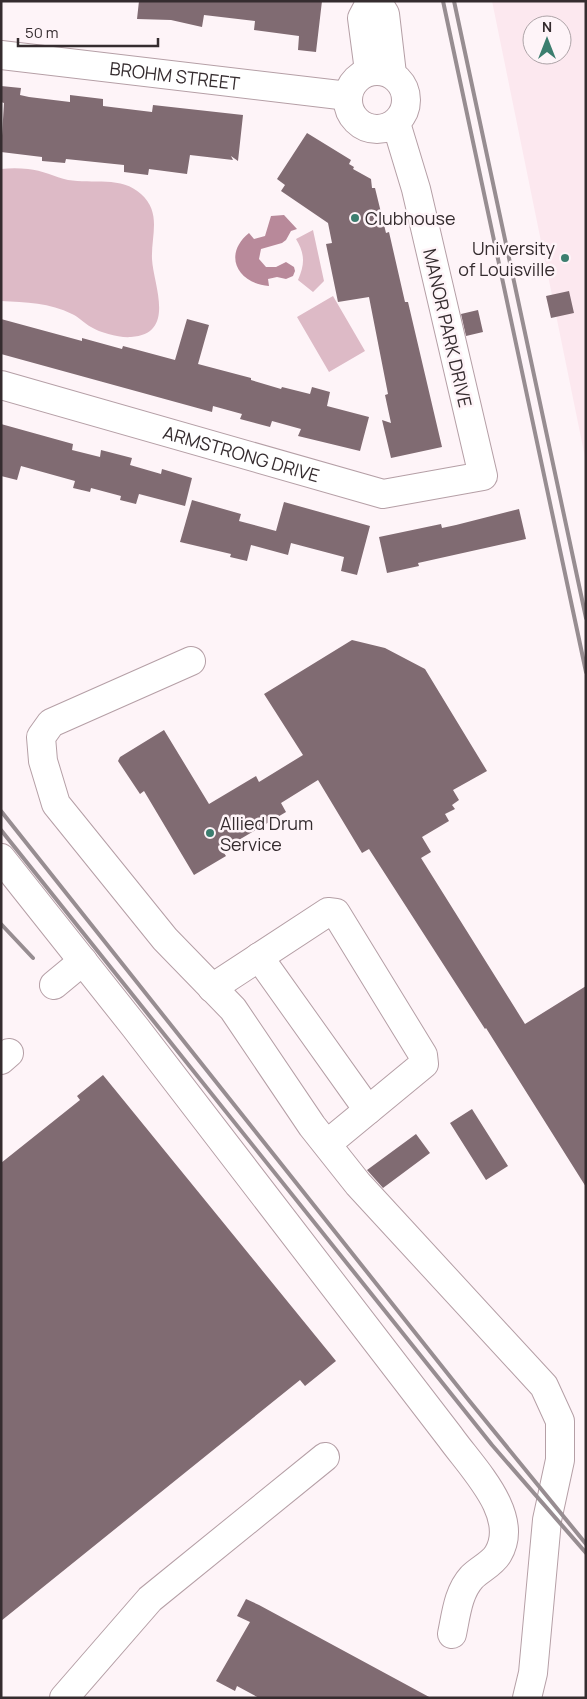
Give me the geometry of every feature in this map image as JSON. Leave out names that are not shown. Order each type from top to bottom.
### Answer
[{"type":"street","points":[[371,1],[362,18],[380,72]]},
{"type":"street","points":[[377,1],[385,14],[380,72]]},
{"type":"street","name":"BROHM STREET","points":[[1,55],[348,96]]},
{"type":"street","points":[[380,72],[401,81],[406,91],[407,103],[404,114],[396,123],[386,128],[374,129],[363,126],[351,113],[348,96],[351,85],[359,76],[380,72]]},
{"type":"street","name":"MANOR PARK DRIVE","points":[[396,123],[416,189],[483,476]]},
{"type":"street","name":"ARMSTRONG DRIVE","points":[[1,386],[383,494],[483,476]]},
{"type":"street","points":[[191,661],[51,723],[41,737],[44,761],[56,804],[165,939],[233,1009],[312,1126],[358,1184],[544,1386],[560,1421],[560,1460],[548,1511],[533,1673],[527,1698]]},
{"type":"street","points":[[1,858],[83,961],[438,1421],[497,1502],[506,1534],[497,1555],[473,1576],[464,1588],[452,1634]]},
{"type":"street","points":[[212,988],[328,912],[336,912],[424,1055],[424,1064],[327,1144]]},
{"type":"street","points":[[259,957],[368,1110]]},
{"type":"street","points":[[54,985],[83,961]]},
{"type":"street","points":[[64,1698],[150,1599],[325,1457]]},
{"type":"shaded area","name":"University of Louisville","points":[[492,1],[586,1],[586,462]]},
{"type":"shaded area","points":[[1,169],[28,169],[68,180],[116,183],[133,188],[141,194],[151,209],[154,225],[152,259],[159,306],[158,318],[154,327],[145,334],[131,337],[116,336],[95,329],[75,315],[55,307],[1,301]]},
{"type":"shaded area","points":[[284,215],[297,229],[291,231],[282,243],[261,249],[259,259],[266,267],[276,267],[286,262],[294,267],[293,276],[286,279],[277,277],[268,279],[269,286],[249,280],[237,267],[235,259],[236,250],[249,233],[254,239],[265,236],[271,216]]},
{"type":"shaded area","points":[[313,230],[324,281],[313,292],[298,280],[303,259],[296,239]]},
{"type":"shaded area","points":[[333,296],[365,351],[329,372],[297,317]]},
{"type":"building","points":[[139,1],[322,1],[316,52],[298,50],[299,36],[254,30],[255,21],[204,15],[202,27],[171,20],[137,19]]},
{"type":"building","points":[[1,86],[21,88],[20,95],[29,97],[70,102],[70,95],[103,99],[103,106],[152,112],[153,105],[243,115],[238,161],[231,156],[233,160],[190,155],[187,174],[149,169],[148,175],[124,172],[124,165],[66,159],[65,163],[42,161],[42,157],[1,152],[4,103],[1,102]]},
{"type":"building","points":[[307,133],[351,160],[349,164],[354,167],[353,169],[371,179],[372,188],[375,188],[386,233],[389,232],[405,302],[408,302],[442,447],[391,458],[382,420],[391,423],[385,395],[388,394],[369,297],[338,302],[326,244],[332,243],[328,223],[281,191],[285,185],[277,179]]},
{"type":"building","points":[[569,291],[574,313],[551,318],[546,296]]},
{"type":"building","points":[[478,310],[483,332],[466,336],[461,314]]},
{"type":"building","points":[[1,319],[82,341],[82,338],[122,349],[123,346],[175,360],[187,319],[209,325],[198,364],[251,378],[251,380],[281,389],[282,387],[310,394],[312,387],[330,392],[327,406],[369,417],[360,451],[298,436],[301,429],[272,421],[270,427],[240,419],[242,414],[213,406],[212,412],[1,354]]},
{"type":"building","points":[[1,424],[73,444],[72,450],[100,457],[101,450],[132,458],[130,465],[161,474],[162,469],[192,478],[185,506],[139,494],[136,504],[120,500],[121,496],[91,488],[90,492],[73,488],[75,481],[21,466],[17,480],[1,476]]},
{"type":"building","points":[[192,500],[241,514],[239,521],[276,531],[284,502],[370,526],[357,575],[341,571],[344,557],[291,543],[288,555],[251,545],[247,561],[230,557],[231,554],[180,542]]},
{"type":"building","points":[[519,509],[526,539],[418,563],[419,566],[387,573],[379,537],[441,524],[442,528]]},
{"type":"building","name":"Allied Drum Service","points":[[352,640],[385,648],[425,669],[487,771],[453,790],[459,800],[452,805],[455,809],[445,814],[449,821],[422,837],[431,852],[421,858],[525,1024],[586,986],[586,1187],[486,1028],[369,849],[362,853],[318,780],[281,803],[286,812],[222,850],[226,856],[194,875],[144,791],[140,794],[118,761],[120,757],[164,730],[209,804],[256,776],[259,782],[303,755],[264,694]]},
{"type":"building","points":[[103,1075],[336,1361],[305,1386],[300,1380],[1,1621],[1,1163],[80,1100],[77,1096]]},
{"type":"building","points":[[472,1109],[508,1166],[486,1180],[450,1123]]},
{"type":"building","points":[[416,1134],[430,1153],[383,1188],[367,1170]]},
{"type":"building","points":[[246,1599],[431,1698],[259,1698],[237,1686],[235,1691],[216,1681],[250,1622],[237,1616]]},
{"type":"railway","points":[[443,1],[586,672]]},
{"type":"railway","points":[[454,1],[586,618]]},
{"type":"railway","points":[[1,811],[467,1398],[586,1544]]},
{"type":"railway","points":[[1,830],[492,1445],[586,1553]]},
{"type":"railway","points":[[1,924],[33,958]]},
{"type":"place","name":"Clubhouse","points":[[355,218]]},
{"type":"place","name":"University of Louisville","points":[[565,258]]},
{"type":"place","name":"Allied Drum Service","points":[[210,833]]}]
